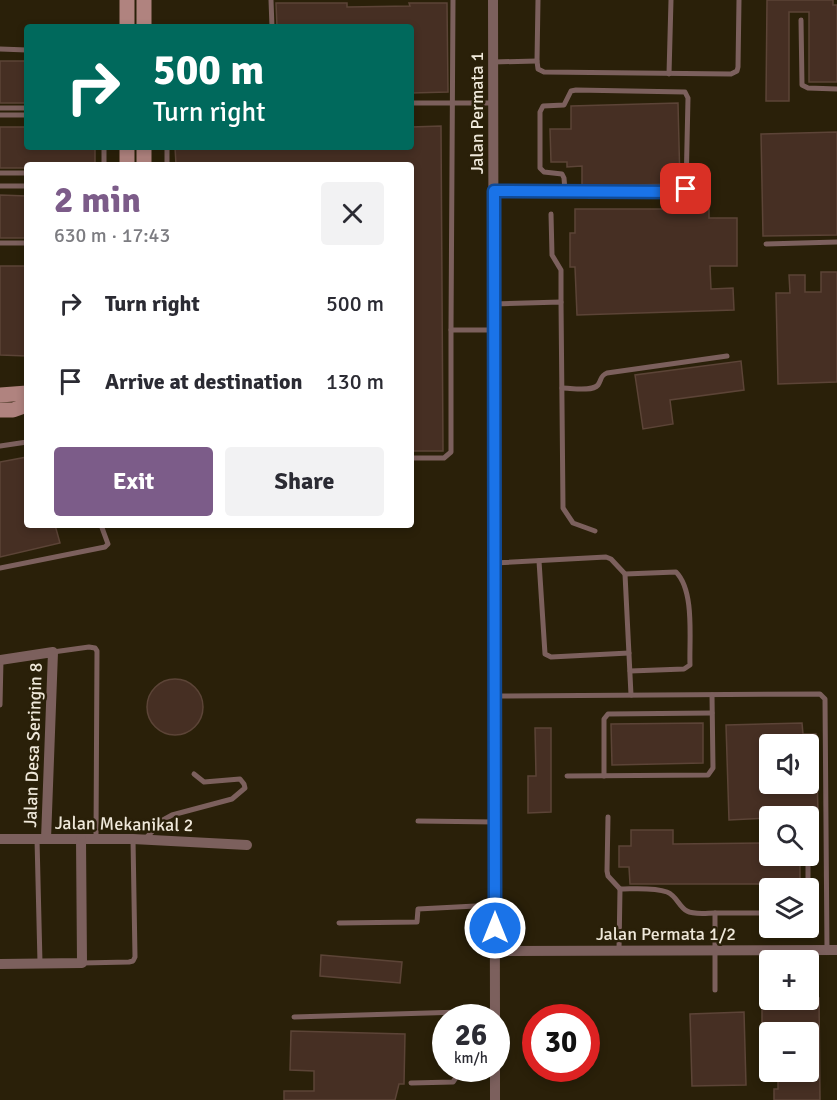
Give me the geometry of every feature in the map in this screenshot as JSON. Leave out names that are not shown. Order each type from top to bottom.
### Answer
[{"type":"street","points":[[127,0],[127,24]]},
{"type":"street","points":[[144,0],[144,24]]},
{"type":"street","name":"Jalan Permata 1","points":[[493,0],[495,1004]]},
{"type":"street","points":[[0,395],[24,393]]},
{"type":"street","points":[[0,410],[13,410],[24,406]]},
{"type":"street","points":[[1,660],[53,652]]},
{"type":"street","name":"Jalan Desa Seringin 8","points":[[42,839],[53,652]]},
{"type":"street","name":"Jalan Mekanikal 2","points":[[0,838],[133,839],[247,845]]},
{"type":"street","points":[[0,964],[82,963],[81,839]]},
{"type":"street","name":"Jalan Permata 1/2","points":[[495,951],[832,950]]},
{"type":"street","points":[[495,1082],[495,1100]]},
{"type":"lane","points":[[272,0],[272,24]]},
{"type":"lane","points":[[414,458],[444,458],[451,452],[453,0]]},
{"type":"lane","points":[[538,0],[537,62],[538,69],[544,72],[731,75],[737,71],[739,0]]},
{"type":"lane","points":[[669,74],[671,0]]},
{"type":"lane","points":[[801,20],[802,85],[808,88],[837,88]]},
{"type":"lane","points":[[0,49],[24,50]]},
{"type":"lane","points":[[494,62],[537,62]]},
{"type":"lane","points":[[494,191],[680,192],[686,189],[688,98],[685,92],[576,90],[571,91],[564,105],[543,106],[540,112],[540,168],[544,172],[562,174],[565,191]]},
{"type":"lane","points":[[414,103],[494,103]]},
{"type":"lane","points":[[0,108],[24,108]]},
{"type":"lane","points":[[0,115],[24,115]]},
{"type":"lane","points":[[0,173],[24,173]]},
{"type":"lane","points":[[0,186],[24,186]]},
{"type":"lane","points":[[551,214],[552,255],[561,270],[563,508],[573,523],[596,531]]},
{"type":"lane","points":[[766,244],[837,242]]},
{"type":"lane","points":[[0,243],[24,243]]},
{"type":"lane","points":[[494,304],[561,302]]},
{"type":"lane","points":[[451,330],[494,330]]},
{"type":"lane","points":[[562,388],[593,388],[597,386],[602,375],[607,373],[727,356]]},
{"type":"lane","points":[[0,446],[24,442]]},
{"type":"lane","points":[[0,568],[105,547],[108,541],[103,528]]},
{"type":"lane","points":[[494,563],[606,557],[611,559],[625,574],[631,695]]},
{"type":"lane","points":[[539,561],[545,654],[551,657],[629,653]]},
{"type":"lane","points":[[625,574],[676,572],[680,576],[688,597],[690,665],[684,669],[630,671]]},
{"type":"lane","points":[[53,652],[88,647],[97,651],[96,839]]},
{"type":"lane","points":[[0,705],[1,660]]},
{"type":"lane","points":[[495,696],[820,694],[825,699],[832,950]]},
{"type":"lane","points":[[567,776],[708,775],[713,768],[712,695]]},
{"type":"lane","points":[[604,776],[604,719],[608,714],[712,713]]},
{"type":"lane","points":[[145,840],[172,815],[232,799],[245,788],[240,779],[204,782],[194,774]]},
{"type":"lane","points":[[608,817],[607,871],[608,876],[620,889],[620,950]]},
{"type":"lane","points":[[418,821],[495,822]]},
{"type":"lane","points":[[40,964],[42,839]]},
{"type":"lane","points":[[82,963],[129,962],[135,957],[133,839]]},
{"type":"lane","points":[[620,889],[668,892],[685,910],[690,912],[759,913]]},
{"type":"lane","points":[[339,923],[417,922],[418,909],[495,905]]},
{"type":"lane","points":[[715,913],[715,990]]},
{"type":"lane","points":[[294,1017],[432,1015]]},
{"type":"lane","points":[[411,1083],[453,1082]]},
{"type":"building","points":[[767,0],[833,0],[833,5],[837,5],[837,82],[809,82],[809,12],[789,12],[789,101],[766,101]]},
{"type":"building","points":[[276,3],[347,3],[347,7],[447,3],[448,92],[414,93],[414,24],[277,24]]},
{"type":"building","points":[[0,61],[24,61],[24,103],[0,103]]},
{"type":"building","points":[[678,103],[680,184],[582,186],[582,166],[567,167],[567,162],[551,162],[550,129],[571,129],[571,106]]},
{"type":"building","points":[[441,126],[443,451],[414,451],[414,162],[176,162],[175,150],[414,150],[414,127]]},
{"type":"building","points":[[0,127],[24,127],[24,150],[95,150],[95,162],[24,162],[24,168],[0,168]]},
{"type":"building","points":[[837,132],[837,235],[763,236],[761,134]]},
{"type":"building","points":[[0,195],[24,196],[24,238],[0,238]]},
{"type":"building","points":[[575,209],[709,209],[709,218],[737,218],[737,266],[710,266],[711,289],[733,288],[734,310],[577,315],[575,267],[570,267],[570,233],[575,233]]},
{"type":"building","points":[[0,266],[24,266],[24,356],[0,355]]},
{"type":"building","points":[[821,272],[837,272],[837,382],[778,384],[776,293],[790,293],[789,275],[805,275],[805,292],[821,292]]},
{"type":"building","points":[[741,361],[744,390],[670,400],[673,424],[643,429],[635,375]]},
{"type":"building","points":[[24,458],[24,528],[56,528],[60,543],[0,557],[0,462]]},
{"type":"building","points":[[169,679],[181,679],[195,687],[203,701],[201,718],[195,727],[181,735],[169,735],[152,723],[147,713],[147,701],[159,684]]},
{"type":"building","points":[[703,723],[703,763],[612,765],[611,724]]},
{"type":"building","points":[[802,723],[803,734],[759,734],[759,794],[818,794],[818,806],[759,806],[759,819],[729,820],[726,725]]},
{"type":"building","points":[[535,728],[551,728],[551,812],[528,813],[528,776],[536,776]]},
{"type":"building","points":[[631,830],[673,830],[673,844],[759,843],[759,866],[800,866],[800,878],[759,878],[759,884],[630,884],[629,867],[619,867],[619,846],[631,846]]},
{"type":"building","points":[[321,955],[402,962],[400,983],[320,976]]},
{"type":"building","points":[[819,998],[820,1100],[774,1100],[774,1089],[778,1089],[778,1082],[819,1082],[819,1022],[762,1022],[762,1010],[819,1010]]},
{"type":"building","points":[[744,1012],[746,1085],[692,1086],[690,1014]]},
{"type":"building","points":[[291,1031],[405,1034],[404,1084],[399,1084],[395,1100],[284,1100],[284,1091],[314,1091],[314,1071],[290,1070]]},
{"type":"route","points":[[495,928],[494,191],[680,192],[686,189]]}]
